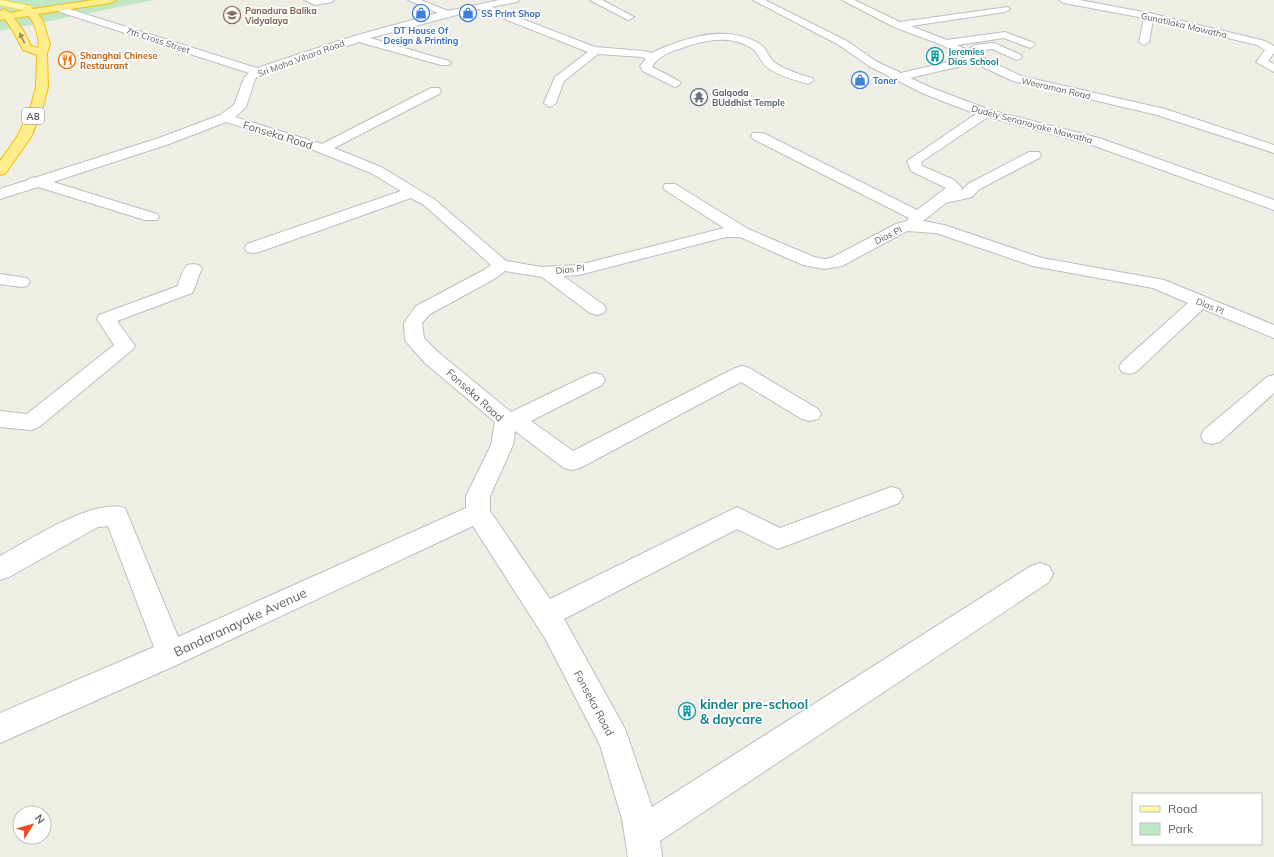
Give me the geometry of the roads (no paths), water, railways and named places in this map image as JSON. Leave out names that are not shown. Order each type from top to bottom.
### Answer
[{"type":"highway","points":[[29,10],[78,0]]},
{"type":"highway","points":[[2,13],[111,0]]},
{"type":"highway","name":"A8","points":[[0,171],[24,137],[36,110],[42,87],[42,53],[45,44],[37,19],[29,10]]},
{"type":"highway","points":[[2,13],[18,30],[27,48],[42,53]]},
{"type":"main road","points":[[0,2],[29,10]]},
{"type":"street","points":[[309,0],[316,2],[329,0]]},
{"type":"street","points":[[413,0],[448,14]]},
{"type":"street","name":"Sri Maha Vihara Road","points":[[0,194],[35,181],[164,141],[225,118],[240,107],[250,78],[257,72],[357,38],[479,6],[514,0]]},
{"type":"street","points":[[595,0],[629,17]]},
{"type":"street","name":"Dudely Senanayake Mawatha","points":[[758,0],[843,43],[873,64],[928,91],[986,113],[1094,141],[1274,205]]},
{"type":"street","name":"Weeraman Road","points":[[848,0],[898,25],[946,43],[1017,79],[1161,112],[1274,149]]},
{"type":"street","name":"Gunatilaka Mawatha","points":[[1064,0],[1149,16],[1239,37],[1268,46],[1271,49],[1262,62],[1274,69]]},
{"type":"street","points":[[1106,8],[1123,0]]},
{"type":"street","points":[[479,6],[593,50],[644,54],[652,57]]},
{"type":"street","name":"7th Cross Street","points":[[59,7],[63,10],[257,72]]},
{"type":"street","points":[[898,25],[1005,9]]},
{"type":"street","points":[[1144,42],[1149,16]]},
{"type":"street","points":[[946,43],[1005,35],[1030,45]]},
{"type":"street","points":[[675,83],[647,69],[646,66],[652,57],[671,48],[705,37],[737,38],[758,48],[768,62],[788,74],[808,80]]},
{"type":"street","points":[[357,38],[445,63]]},
{"type":"street","points":[[958,50],[994,46],[1017,57]]},
{"type":"street","points":[[550,103],[559,79],[593,54],[593,50]]},
{"type":"street","points":[[899,77],[975,59]]},
{"type":"street","points":[[322,149],[435,91]]},
{"type":"street","points":[[758,136],[915,221],[955,188],[949,183],[916,168],[914,161],[986,113]]},
{"type":"street","name":"Fonseka Road","points":[[225,118],[322,149],[376,170],[429,202],[501,266],[490,274],[423,310],[412,323],[415,340],[432,358],[510,420],[502,445],[478,496],[478,513],[556,631],[614,740],[639,819],[643,845]]},
{"type":"street","points":[[941,199],[967,194],[973,187],[1034,155]]},
{"type":"street","points":[[35,181],[151,217]]},
{"type":"street","points":[[670,187],[742,232]]},
{"type":"street","points":[[253,248],[413,192]]},
{"type":"street","name":"Dias Pl","points":[[501,266],[545,271],[579,270],[726,232],[742,232],[809,261],[824,264],[836,262],[915,221],[1039,262],[1158,284],[1274,332]]},
{"type":"street","points":[[0,419],[31,422],[125,346],[106,319],[186,289],[189,276],[193,269]]},
{"type":"street","points":[[545,271],[597,309]]},
{"type":"street","points":[[0,279],[21,282]]},
{"type":"street","points":[[1129,367],[1200,302]]},
{"type":"street","points":[[510,420],[572,462],[742,373],[810,414]]},
{"type":"street","points":[[510,420],[595,380]]},
{"type":"street","points":[[1212,436],[1274,382]]},
{"type":"street","points":[[545,615],[737,517],[778,539],[891,496]]},
{"type":"street","name":"Bandaranayake Avenue","points":[[0,728],[171,654],[478,513]]},
{"type":"street","points":[[0,569],[93,518],[116,515],[171,654]]},
{"type":"street","points":[[643,845],[1040,574]]},
{"type":"place","name":"DT House Of Design & Printing","points":[[421,13]]},
{"type":"place","name":"SS Print Shop","points":[[468,13]]},
{"type":"place","name":"Panadura Balika Vidyalaya","points":[[232,15]]},
{"type":"place","name":"Jeremies Dias School","points":[[935,56]]},
{"type":"place","name":"Shanghai Chinese Restaurant","points":[[67,60]]},
{"type":"place","name":"Toner","points":[[860,80]]},
{"type":"place","name":"Galgoda BUddhist Temple","points":[[699,97]]},
{"type":"place","name":"kinder pre-school & daycare","points":[[687,711]]}]
